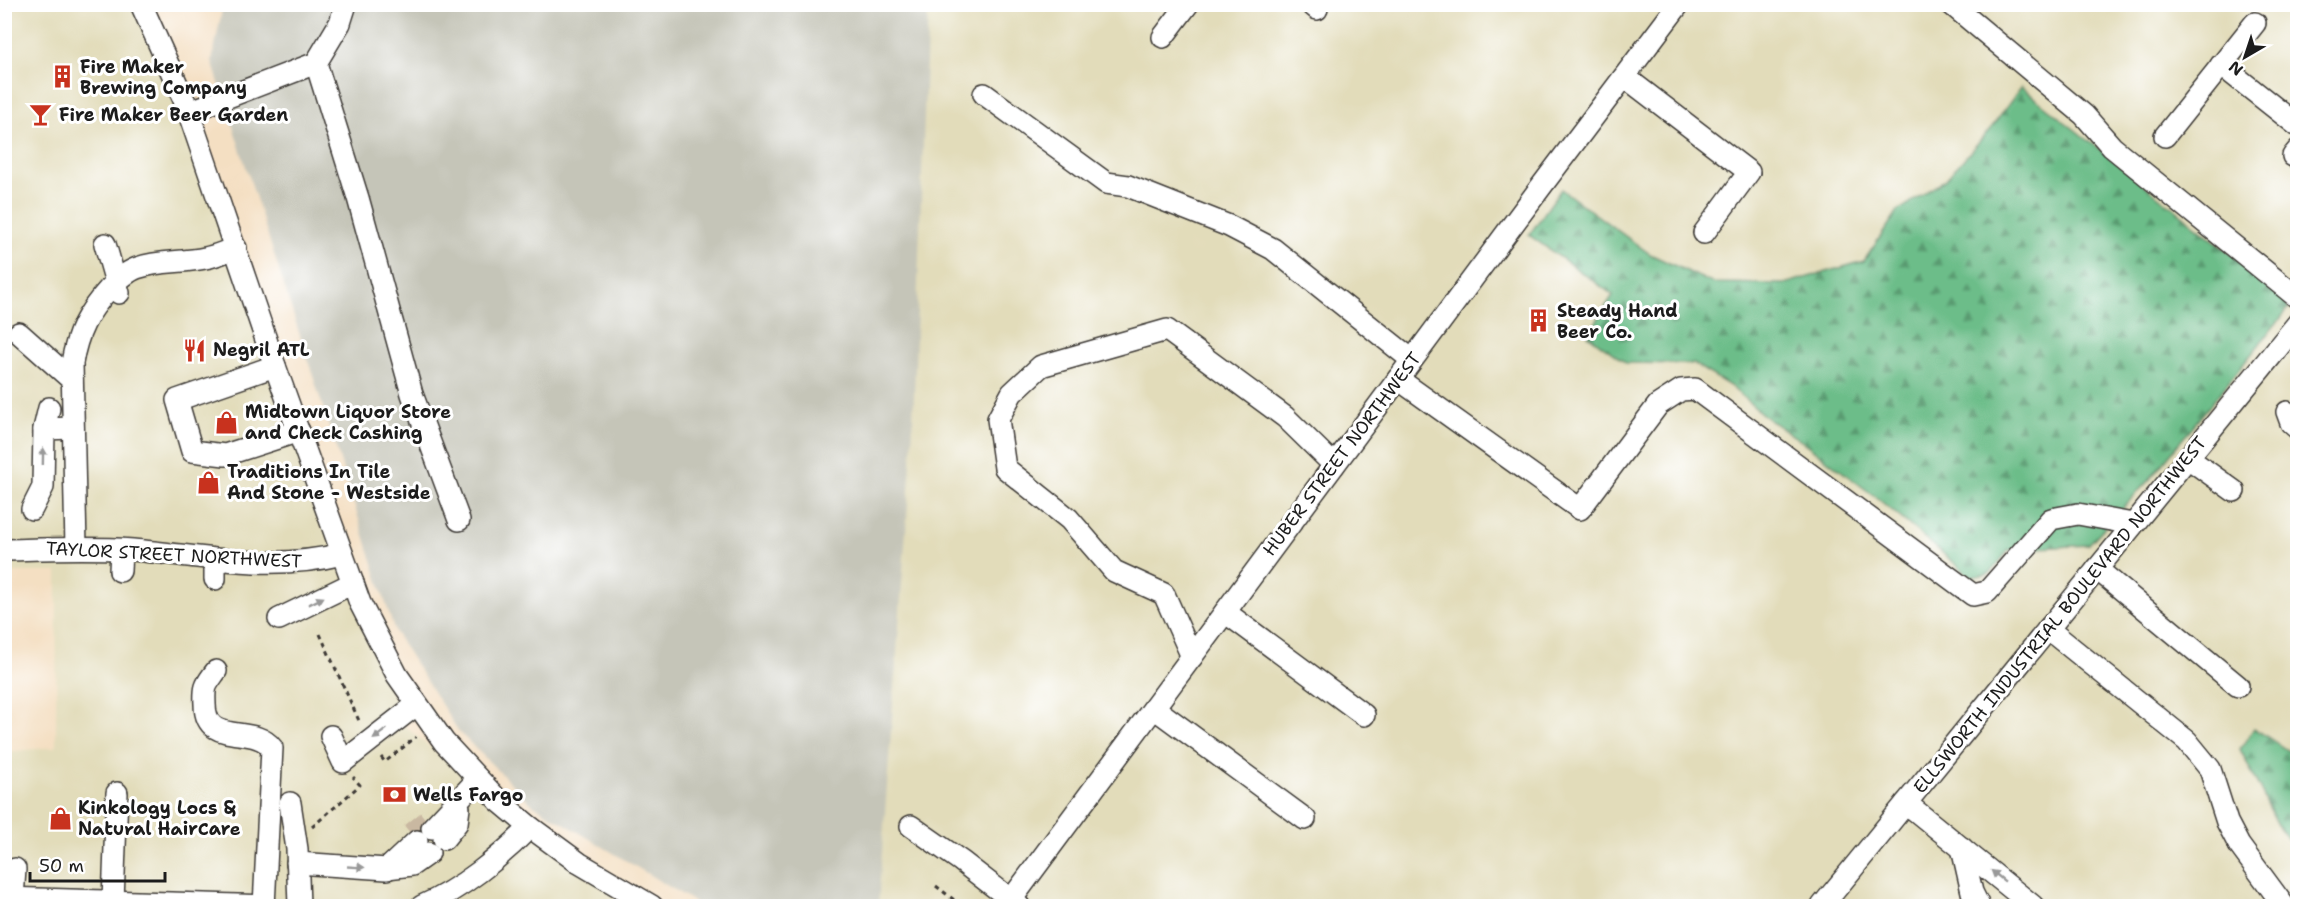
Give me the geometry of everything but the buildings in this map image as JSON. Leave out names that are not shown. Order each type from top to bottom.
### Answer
[{"type":"street","points":[[141,4],[189,112],[275,366],[342,554],[378,639],[416,705],[478,780],[530,828],[579,863],[624,900],[652,906]]},
{"type":"street","points":[[189,112],[316,63],[340,23],[346,4]]},
{"type":"street","points":[[1163,37],[1188,4]]},
{"type":"street","name":"HUBER STREET NORTHWEST","points":[[1013,904],[1225,612],[1680,4]]},
{"type":"street","points":[[1951,4],[2084,115],[2112,147],[2298,298]]},
{"type":"street","points":[[2165,136],[2255,23]]},
{"type":"street","points":[[316,63],[358,198],[412,394],[459,520]]},
{"type":"street","points":[[2222,66],[2298,126]]},
{"type":"street","points":[[1625,76],[1749,172],[1704,233]]},
{"type":"street","points":[[984,93],[1106,183],[1128,186],[1229,226],[1273,249],[1412,360]]},
{"type":"street","points":[[105,244],[118,290]]},
{"type":"street","points":[[76,548],[72,363],[75,342],[84,321],[94,306],[118,290],[134,269],[149,264],[205,258],[236,248]]},
{"type":"street","name":"ELLSWORTH INDUSTRIAL BOULEVARD NORTHWEST","points":[[1822,906],[2298,323]]},
{"type":"street","points":[[1192,657],[1164,594],[1114,571],[1069,519],[1005,468],[998,419],[1012,393],[1041,366],[1167,330],[1285,417],[1334,465]]},
{"type":"street","points":[[19,333],[72,380]]},
{"type":"street","points":[[275,366],[177,400],[192,451],[225,455],[299,431]]},
{"type":"street","points":[[1398,379],[1580,509],[1658,405],[1681,390],[1695,389],[1972,596],[1987,592],[2051,519],[2078,514],[2133,524]]},
{"type":"street","points":[[32,509],[43,487],[44,429],[49,408]]},
{"type":"street","points":[[44,429],[73,428]]},
{"type":"street","points":[[2188,458],[2234,491]]},
{"type":"street","name":"TAYLOR STREET NORTHWEST","points":[[4,550],[76,548],[120,560],[215,569],[246,562],[314,561],[342,554]]},
{"type":"street","points":[[2097,569],[2238,686]]},
{"type":"street","points":[[279,619],[353,583]]},
{"type":"street","points":[[1225,612],[1364,715]]},
{"type":"street","points":[[2048,629],[2187,741],[2210,769],[2227,822],[2239,845],[2284,906]]},
{"type":"street","points":[[15,869],[9,898],[266,906],[272,748],[260,739],[218,730],[211,724],[205,709],[204,686],[216,670]]},
{"type":"street","points":[[331,736],[345,766],[416,705]]},
{"type":"street","points":[[1154,708],[1305,819]]},
{"type":"street","points":[[297,863],[387,868],[428,837],[459,808],[478,780]]},
{"type":"street","points":[[428,837],[478,780]]},
{"type":"street","points":[[113,902],[117,793]]},
{"type":"street","points":[[290,803],[299,906]]},
{"type":"street","points":[[1906,803],[2033,906]]},
{"type":"street","points":[[911,826],[1013,904]]},
{"type":"street","points":[[435,904],[513,845],[530,828]]},
{"type":"street","points":[[1962,848],[1972,892],[1980,906]]},
{"type":"path","points":[[320,634],[360,723]]},
{"type":"path","points":[[380,755],[386,762],[416,737]]},
{"type":"path","points":[[310,828],[360,784],[345,766]]},
{"type":"path","points":[[936,886],[962,906]]},
{"type":"shaded area","points":[[5,5],[146,5],[403,725],[558,851],[616,885],[616,906],[5,906],[5,752],[56,747],[57,572],[5,572]]},
{"type":"shaded area","points":[[223,5],[928,5],[912,449],[878,906],[701,906],[532,804],[459,732],[395,632],[212,61]]},
{"type":"shaded area","points":[[897,5],[2297,5],[2297,757],[2254,728],[2279,827],[2297,851],[2297,906],[844,906]]},
{"type":"green space","points":[[2021,87],[2283,295],[2289,308],[2150,479],[2088,545],[2009,550],[1989,574],[1971,577],[1877,498],[1807,445],[1768,419],[1730,386],[1694,364],[1626,363],[1588,335],[1613,295],[1529,235],[1561,189],[1650,254],[1712,283],[1784,284],[1864,261],[1898,211],[1946,179],[1992,127]]},
{"type":"green space","points":[[2254,728],[2297,757],[2297,851],[2279,827],[2240,749]]},
{"type":"tunnel","points":[[411,834],[427,821]]},
{"type":"place","name":"Fire Maker Brewing Company","points":[[62,77]]},
{"type":"place","name":"Fire Maker Beer Garden","points":[[41,115]]},
{"type":"place","name":"Steady Hand Beer Co.","points":[[1539,321]]},
{"type":"place","name":"Negril ATL","points":[[195,350]]},
{"type":"place","name":"Midtown Liquor Store and Check Cashing","points":[[227,422]]},
{"type":"place","name":"Traditions In Tile And Stone - Westside","points":[[209,482]]},
{"type":"place","name":"Wells Fargo","points":[[395,795]]},
{"type":"place","name":"Kinkology Locs & Natural HairCare","points":[[60,818]]}]
